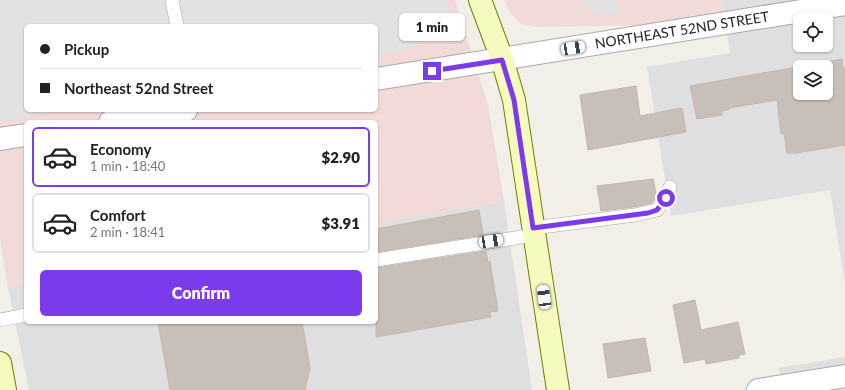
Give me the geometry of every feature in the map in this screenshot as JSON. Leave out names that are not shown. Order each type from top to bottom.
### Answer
[{"type":"main road","points":[[480,0],[502,60],[514,100],[558,390]]},
{"type":"main road","points":[[0,363],[5,390]]},
{"type":"street","name":"NORTHEAST 52ND STREET","points":[[378,80],[845,4]]},
{"type":"street","points":[[123,120],[173,112]]},
{"type":"street","points":[[0,139],[24,135]]},
{"type":"street","points":[[758,390],[845,376]]},
{"type":"lane","points":[[172,0],[177,24]]},
{"type":"lane","points":[[378,260],[534,231],[635,216],[657,210],[666,198],[670,186]]},
{"type":"lane","points":[[0,320],[24,315]]},
{"type":"shaded area","points":[[0,0],[455,0],[488,105],[504,201],[378,223],[378,120],[24,120],[24,284],[8,287],[0,241]]},
{"type":"shaded area","points":[[0,0],[446,0],[455,19],[445,36],[397,51],[378,55],[378,24],[24,24],[24,112],[54,112],[3,121],[0,120]]},
{"type":"shaded area","points":[[504,0],[722,0],[725,24],[536,27],[521,24],[510,13]]},
{"type":"shaded area","points":[[581,0],[615,0],[621,13],[593,14]]},
{"type":"shaded area","points":[[722,0],[845,0],[845,283],[830,190],[671,216],[647,67],[730,53]]},
{"type":"shaded area","points":[[504,201],[532,390],[29,390],[8,287],[24,284],[24,324],[378,324],[378,223]]},
{"type":"shaded area","points":[[845,357],[845,390],[783,390],[779,368]]},
{"type":"building","points":[[842,59],[843,68],[845,68],[845,145],[796,153],[787,153],[784,133],[781,134],[777,100],[729,108],[730,109],[722,111],[722,115],[697,119],[690,86],[793,68],[793,100],[833,100],[833,61]]},
{"type":"building","points":[[636,86],[640,116],[682,108],[686,132],[588,150],[580,95]]},
{"type":"building","points":[[653,179],[657,197],[652,203],[601,211],[597,186]]},
{"type":"building","points":[[479,210],[483,235],[378,252],[378,229]]},
{"type":"building","points":[[486,251],[488,262],[490,261],[498,311],[490,312],[491,317],[376,337],[376,324],[378,324],[378,268]]},
{"type":"building","points":[[695,300],[701,330],[738,322],[745,354],[739,355],[739,358],[706,364],[705,359],[684,363],[673,305]]},
{"type":"building","points":[[158,324],[302,324],[310,368],[305,390],[170,390]]},
{"type":"building","points":[[645,338],[651,371],[608,378],[603,344]]},
{"type":"route","points":[[432,71],[502,60],[514,100],[533,228],[635,216],[657,210],[666,198]]}]
